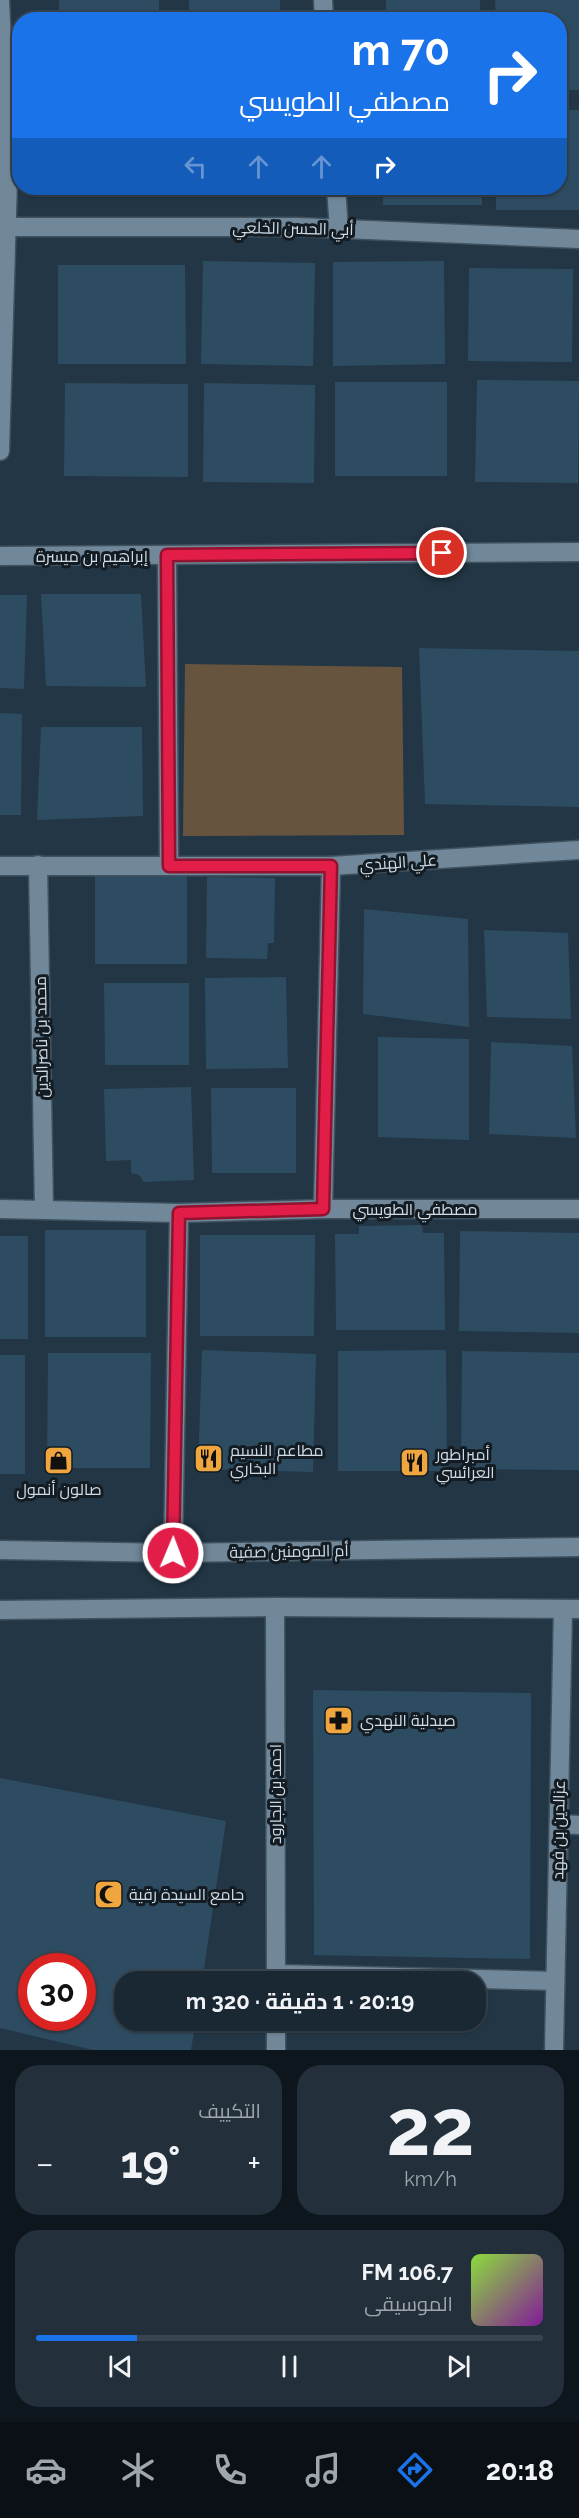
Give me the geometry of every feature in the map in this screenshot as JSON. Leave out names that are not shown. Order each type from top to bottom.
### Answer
[{"type":"street","points":[[0,0],[7,227],[0,451]]},
{"type":"street","points":[[337,195],[339,229]]},
{"type":"street","name":"أبي الحسن الخلعي","points":[[7,227],[339,229],[579,239]]},
{"type":"street","name":"إبراهيم بن ميسرة","points":[[0,556],[579,552]]},
{"type":"street","points":[[167,555],[169,866]]},
{"type":"street","name":"علي الهندي","points":[[0,866],[331,866],[579,850]]},
{"type":"street","name":"محمد بن ناصرالدين","points":[[38,865],[44,1209]]},
{"type":"street","points":[[323,1209],[331,866]]},
{"type":"street","name":"مصطفي الطويسي","points":[[0,1209],[179,1213],[323,1209],[579,1209]]},
{"type":"street","points":[[173,1553],[179,1213]]},
{"type":"street","name":"أم المومنين صفية","points":[[0,1550],[173,1553],[579,1547]]},
{"type":"street","points":[[0,1610],[275,1606],[571,1609]]},
{"type":"street","name":"احمد بن الجارود","points":[[275,1606],[276,1971]]},
{"type":"street","name":"عزالدين بن فهد","points":[[554,2050],[559,1824],[571,1609]]},
{"type":"street","points":[[559,1824],[579,1825]]},
{"type":"street","points":[[486,1980],[555,1981]]},
{"type":"street","points":[[276,2031],[276,2050]]},
{"type":"shaded area","points":[[185,664],[402,667],[404,835],[183,836]]},
{"type":"building","points":[[59,0],[159,0],[159,12],[59,12]]},
{"type":"building","points":[[189,0],[280,0],[280,12],[189,12]]},
{"type":"building","points":[[386,0],[480,0],[480,12],[386,12]]},
{"type":"building","points":[[495,0],[579,0],[579,90],[567,90],[567,12],[496,12]]},
{"type":"building","points":[[567,110],[579,110],[579,210],[496,210],[496,195],[567,195]]},
{"type":"building","points":[[383,195],[482,195],[482,205],[383,205]]},
{"type":"building","points":[[203,261],[315,263],[313,366],[201,364]]},
{"type":"building","points":[[444,261],[445,364],[333,366],[333,262]]},
{"type":"building","points":[[58,265],[185,265],[186,364],[58,364]]},
{"type":"building","points":[[469,268],[573,269],[572,362],[468,361]]},
{"type":"building","points":[[477,380],[579,381],[578,483],[475,482]]},
{"type":"building","points":[[335,382],[447,382],[447,476],[335,476]]},
{"type":"building","points":[[65,383],[188,384],[188,477],[64,476]]},
{"type":"building","points":[[204,383],[315,385],[314,483],[203,482]]},
{"type":"building","points":[[41,594],[141,594],[146,687],[46,686]]},
{"type":"building","points":[[0,595],[27,595],[24,689],[0,688]]},
{"type":"building","points":[[419,648],[579,651],[579,807],[425,804]]},
{"type":"building","points":[[0,713],[22,714],[21,815],[0,815]]},
{"type":"building","points":[[41,727],[142,727],[143,816],[37,820]]},
{"type":"building","points":[[95,874],[187,874],[187,964],[95,964]]},
{"type":"building","points":[[207,877],[275,878],[274,943],[268,943],[267,959],[206,958]]},
{"type":"building","points":[[364,909],[468,919],[469,1027],[363,1014]]},
{"type":"building","points":[[484,930],[568,933],[571,1019],[487,1017]]},
{"type":"building","points":[[286,977],[288,1068],[206,1069],[205,978]]},
{"type":"building","points":[[104,983],[189,983],[189,1065],[105,1065]]},
{"type":"building","points":[[378,1037],[469,1039],[469,1140],[378,1137]]},
{"type":"building","points":[[491,1042],[572,1046],[576,1138],[489,1134]]},
{"type":"building","points":[[191,1087],[194,1180],[144,1182],[139,1175],[131,1173],[131,1160],[106,1161],[104,1089]]},
{"type":"building","points":[[211,1088],[296,1088],[296,1173],[212,1173]]},
{"type":"building","points":[[422,1225],[423,1233],[444,1233],[445,1330],[336,1330],[335,1234],[359,1234],[359,1226]]},
{"type":"building","points":[[45,1230],[146,1230],[146,1337],[45,1337]]},
{"type":"building","points":[[460,1231],[579,1233],[579,1333],[459,1331]]},
{"type":"building","points":[[200,1235],[315,1235],[314,1336],[200,1336]]},
{"type":"building","points":[[0,1236],[28,1236],[28,1339],[0,1339]]},
{"type":"building","points":[[202,1350],[316,1354],[313,1472],[198,1469]]},
{"type":"building","points":[[446,1350],[447,1471],[338,1471],[338,1351]]},
{"type":"building","points":[[462,1351],[579,1353],[579,1470],[461,1469]]},
{"type":"building","points":[[48,1353],[151,1353],[150,1468],[47,1468]]},
{"type":"building","points":[[0,1355],[25,1355],[25,1474],[0,1474]]},
{"type":"building","points":[[313,1690],[531,1693],[530,1959],[314,1955]]},
{"type":"building","name":"جامع السيدة رقية","points":[[0,1778],[226,1821],[204,1971],[114,1971],[114,2031],[194,2031],[191,2050],[93,2050],[0,2028]]},
{"type":"place","name":"مطاعم النسيم البخاري","points":[[209,1459]]},
{"type":"place","name":"صالون أنمول","points":[[59,1461]]},
{"type":"place","name":"أمبراطور العرائسي","points":[[415,1463]]},
{"type":"place","name":"صيدلية النهدي","points":[[339,1720]]},
{"type":"place","name":"جامع السيدة رقية","points":[[108,1894]]},
{"type":"route","points":[[173,1553],[179,1213],[323,1209],[331,866],[169,866],[167,555],[442,553]]}]
